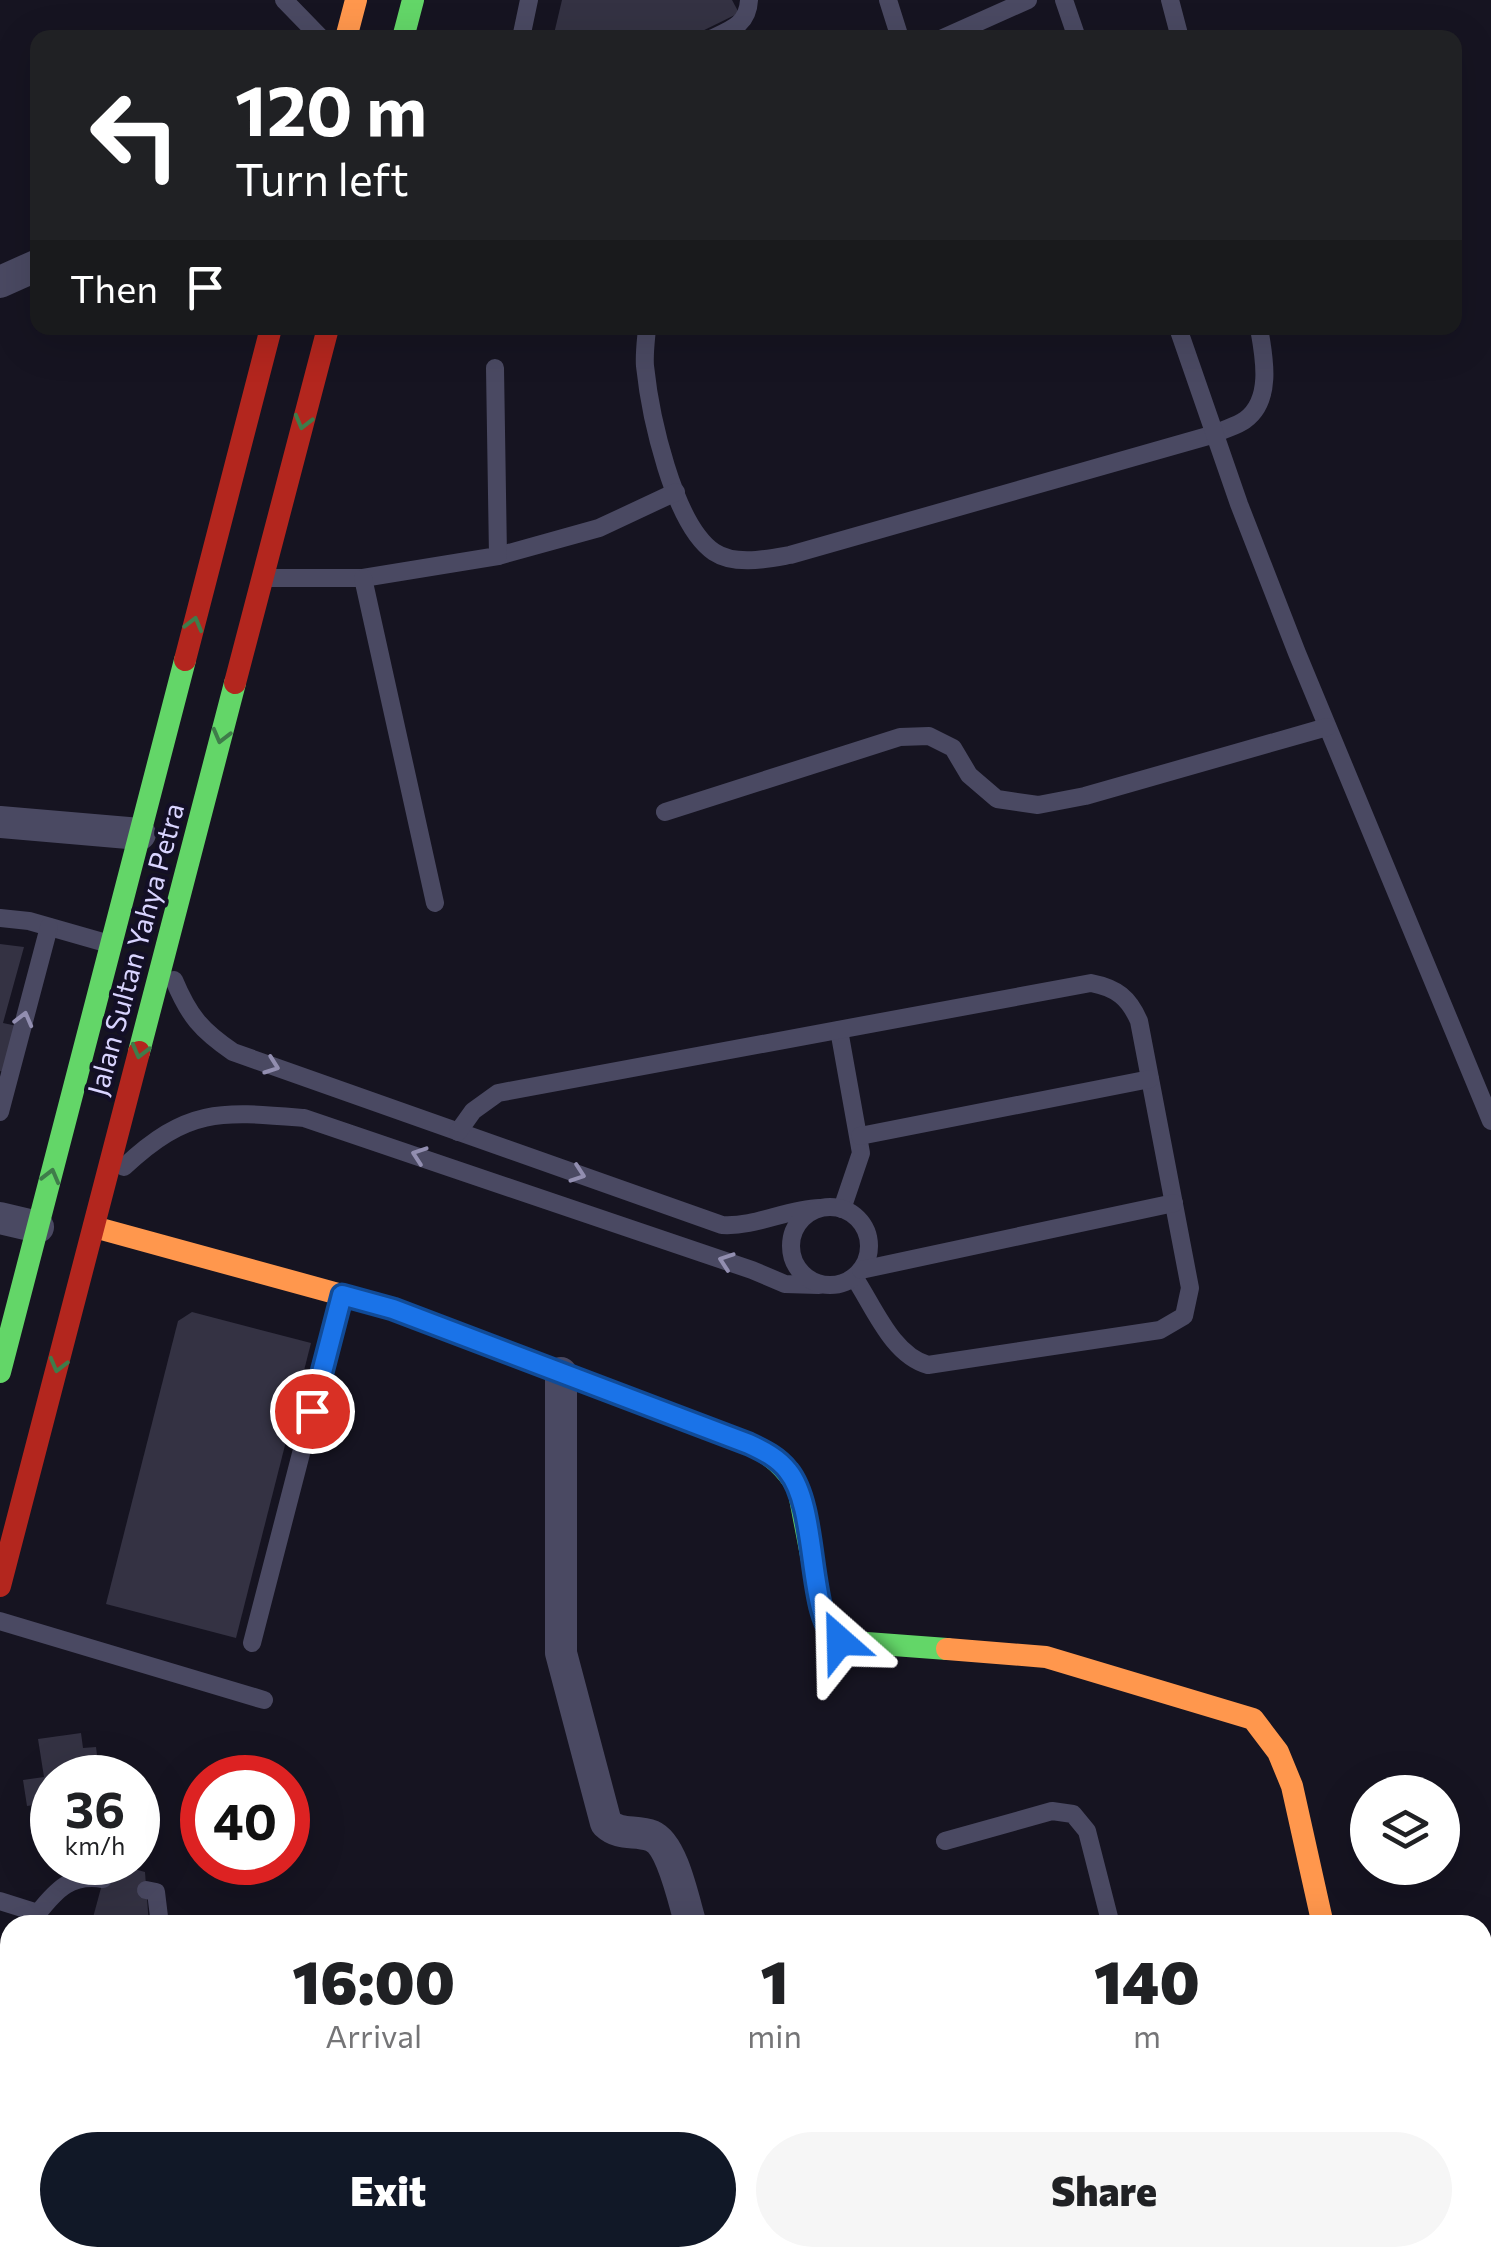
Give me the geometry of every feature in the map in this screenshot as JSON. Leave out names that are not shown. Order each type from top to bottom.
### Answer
[{"type":"main road","points":[[348,30],[356,0]]},
{"type":"main road","points":[[405,30],[413,0]]},
{"type":"main road","name":"Jalan Sultan Yahya Petra","points":[[0,1372],[269,335]]},
{"type":"main road","name":"Jalan Sultan Yahya Petra","points":[[0,1586],[326,335]]},
{"type":"main road","points":[[94,1227],[393,1309],[773,1456],[789,1472],[801,1493],[823,1617],[833,1637],[840,1641],[1046,1656],[1254,1719],[1278,1752],[1292,1786],[1320,1915]]},
{"type":"street","points":[[0,282],[30,269]]},
{"type":"street","points":[[0,822],[140,834]]},
{"type":"street","points":[[0,1218],[38,1227]]},
{"type":"street","points":[[561,1373],[561,1653],[606,1822],[623,1834],[647,1834],[663,1845],[688,1915]]},
{"type":"lane","points":[[284,0],[313,30]]},
{"type":"lane","points":[[523,30],[530,0]]},
{"type":"lane","points":[[729,30],[741,24],[749,0]]},
{"type":"lane","points":[[888,0],[897,30]]},
{"type":"lane","points":[[961,30],[1028,0]]},
{"type":"lane","points":[[1064,0],[1074,30]]},
{"type":"lane","points":[[1170,0],[1178,30]]},
{"type":"lane","points":[[647,335],[645,363],[654,416],[676,492],[693,529],[716,554],[750,561],[790,556],[1215,434],[1247,419],[1260,400],[1266,364],[1260,335]]},
{"type":"lane","points":[[1180,335],[1239,504],[1327,727],[1491,1121]]},
{"type":"lane","points":[[495,368],[498,556]]},
{"type":"lane","points":[[263,578],[363,578],[498,556],[599,528],[676,492]]},
{"type":"lane","points":[[363,578],[435,903]]},
{"type":"lane","points":[[665,812],[900,737],[928,736],[953,748],[969,775],[997,800],[1038,806],[1327,727]]},
{"type":"lane","points":[[0,918],[110,945]]},
{"type":"lane","points":[[0,1112],[49,927]]},
{"type":"lane","points":[[166,950],[187,1010],[204,1032],[233,1052],[722,1225],[738,1226],[787,1212],[842,1209],[854,1215],[868,1237],[869,1250],[858,1273]]},
{"type":"lane","points":[[458,1132],[473,1112],[498,1093],[1091,984],[1120,992],[1139,1021],[1190,1288],[1184,1316],[1160,1330],[928,1365],[900,1349],[858,1273]]},
{"type":"lane","points":[[839,1030],[860,1136],[858,1170],[842,1209]]},
{"type":"lane","points":[[860,1136],[1150,1079]]},
{"type":"lane","points":[[101,1200],[123,1168],[140,1152],[187,1122],[236,1112],[304,1118],[734,1263],[774,1280],[844,1284],[858,1273],[1174,1203]]},
{"type":"lane","points":[[819,1284],[799,1271],[790,1247],[798,1222],[820,1208]]},
{"type":"lane","points":[[252,1643],[342,1295]]},
{"type":"lane","points":[[0,1621],[264,1700]]},
{"type":"lane","points":[[946,1841],[1052,1811],[1074,1814],[1087,1831],[1108,1915]]},
{"type":"lane","points":[[39,1915],[64,1885]]},
{"type":"lane","points":[[146,1890],[156,1892],[159,1915]]},
{"type":"lane","points":[[0,1902],[28,1915]]},
{"type":"building","points":[[562,0],[732,0],[739,13],[704,30],[555,30]]},
{"type":"building","points":[[0,944],[24,947],[3,1023],[22,1027],[9,1074],[0,1071]]},
{"type":"building","points":[[192,1312],[311,1343],[236,1638],[106,1604],[178,1321]]},
{"type":"building","points":[[81,1733],[83,1748],[96,1747],[97,1755],[41,1755],[38,1739]]},
{"type":"building","points":[[30,1779],[30,1806],[27,1806],[23,1780]]},
{"type":"building","points":[[102,1885],[146,1885],[148,1915],[94,1915]]},
{"type":"traffic: fast","points":[[405,30],[413,0]]},
{"type":"traffic: fast","points":[[0,1372],[185,660]]},
{"type":"traffic: fast","points":[[139,1052],[235,683]]},
{"type":"traffic: fast","points":[[483,1343],[765,1453],[798,1488],[822,1612],[840,1641],[947,1649]]},
{"type":"traffic: slow","points":[[348,30],[356,0]]},
{"type":"traffic: slow","points":[[94,1227],[393,1309],[483,1343]]},
{"type":"traffic: slow","points":[[947,1649],[1046,1657],[1253,1719],[1278,1752],[1292,1786],[1321,1915]]},
{"type":"traffic: jam","points":[[185,660],[269,335]]},
{"type":"traffic: jam","points":[[235,683],[326,335]]},
{"type":"traffic: jam","points":[[0,1586],[139,1052]]},
{"type":"route","points":[[312,1411],[342,1295],[393,1309],[749,1444],[773,1456],[789,1472],[801,1493],[823,1617],[833,1637],[840,1641]]}]
